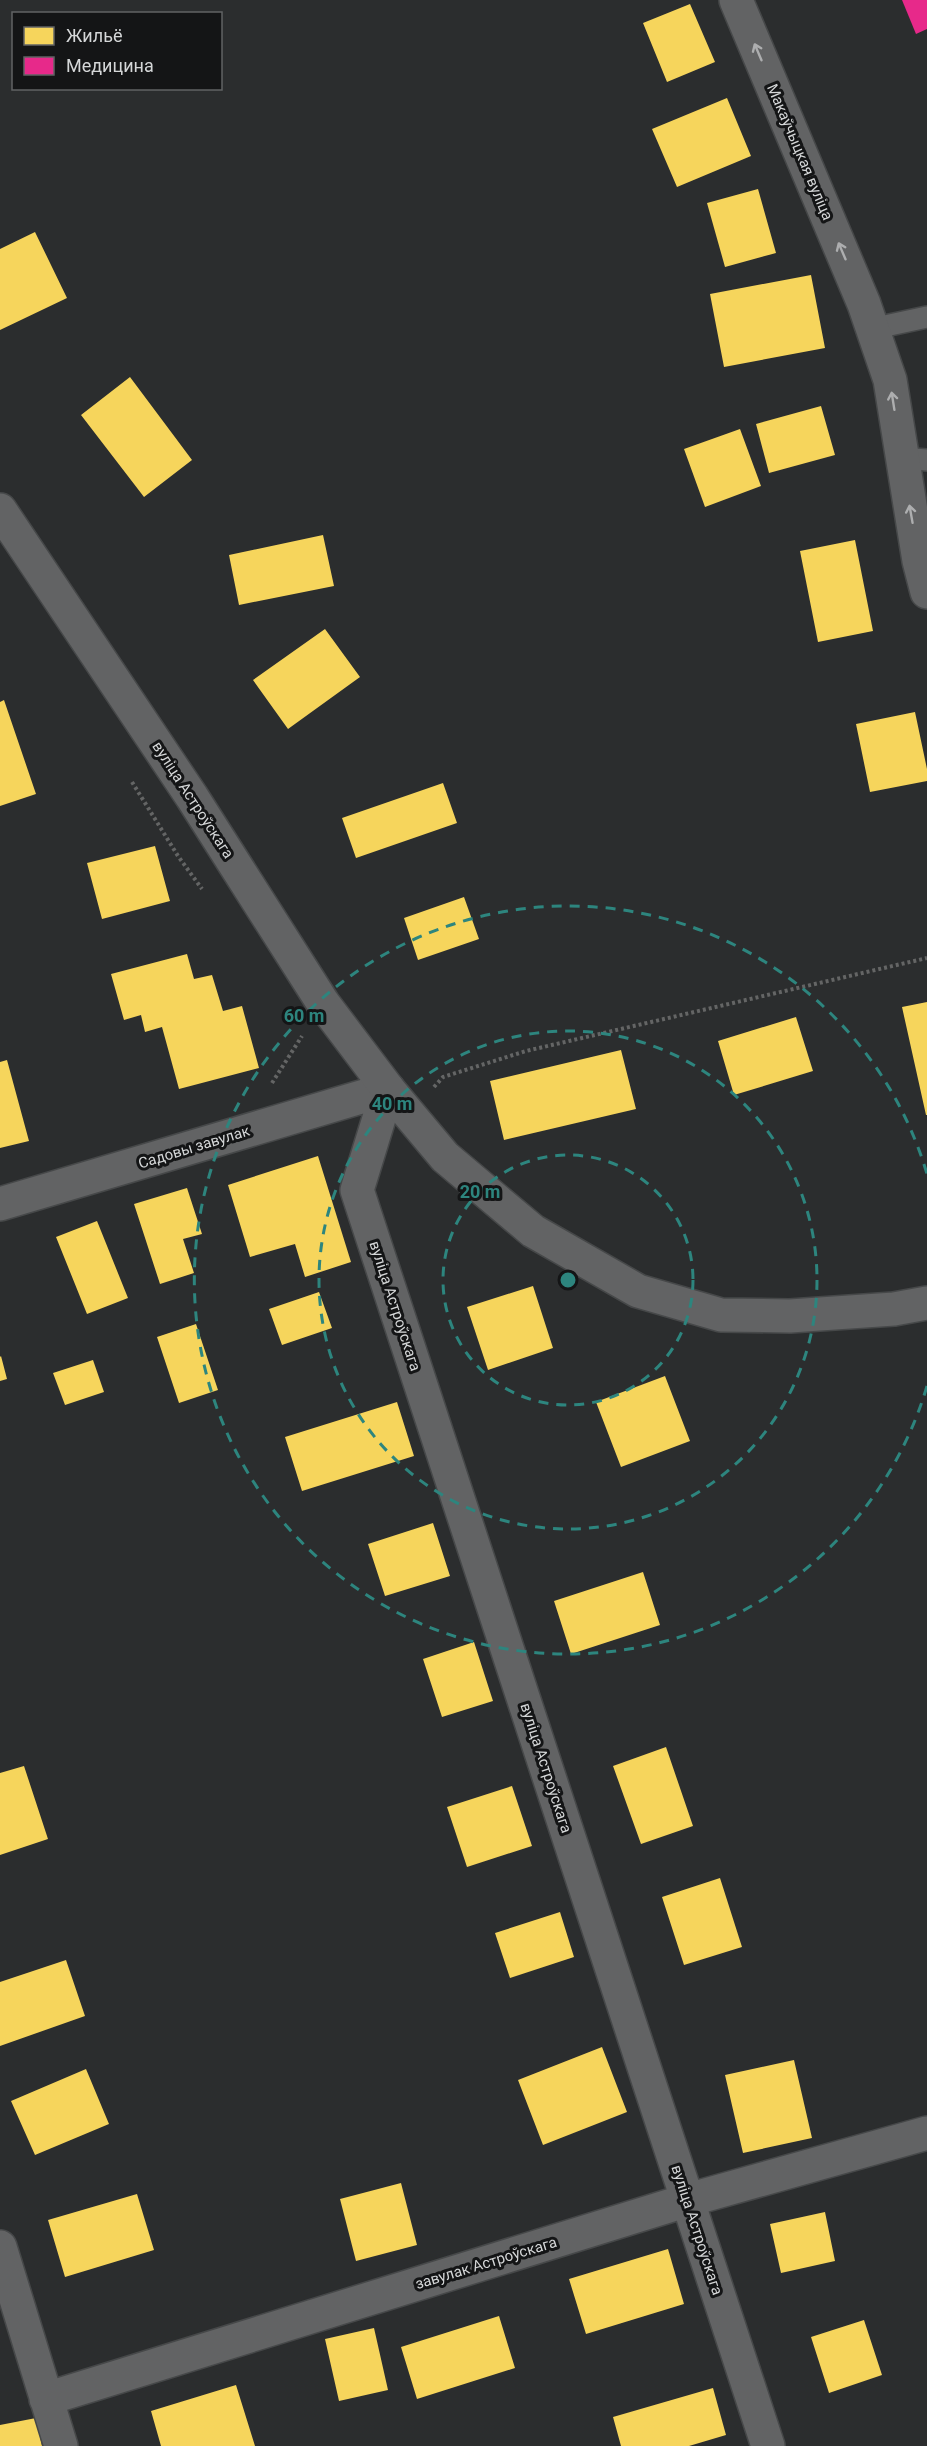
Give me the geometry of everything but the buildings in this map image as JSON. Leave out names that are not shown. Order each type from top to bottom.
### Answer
[{"type":"street","name":"Макаўчыцкая вуліца","points":[[736,0],[868,317],[890,380],[915,459],[919,561],[927,592]]},
{"type":"street","name":"вуліца Астроўскага","points":[[0,510],[192,797],[323,1002],[388,1089],[445,1157],[533,1230],[638,1292],[721,1315],[801,1315],[894,1309],[927,1303]]},
{"type":"street","name":"вуліца Астроўскага","points":[[388,1089],[357,1190],[768,2446]]},
{"type":"street","name":"Садовы завулак","points":[[0,1204],[388,1089]]},
{"type":"street","name":"завулак Астроўскага","points":[[46,2399],[688,2200],[927,2133]]},
{"type":"street","points":[[0,2247],[61,2446]]},
{"type":"lane","points":[[868,317],[927,317]]},
{"type":"path","points":[[128,776],[178,856],[206,894]]},
{"type":"path","points":[[429,1092],[443,1077],[526,1051],[927,958]]},
{"type":"path","points":[[269,1086],[305,1031]]}]
